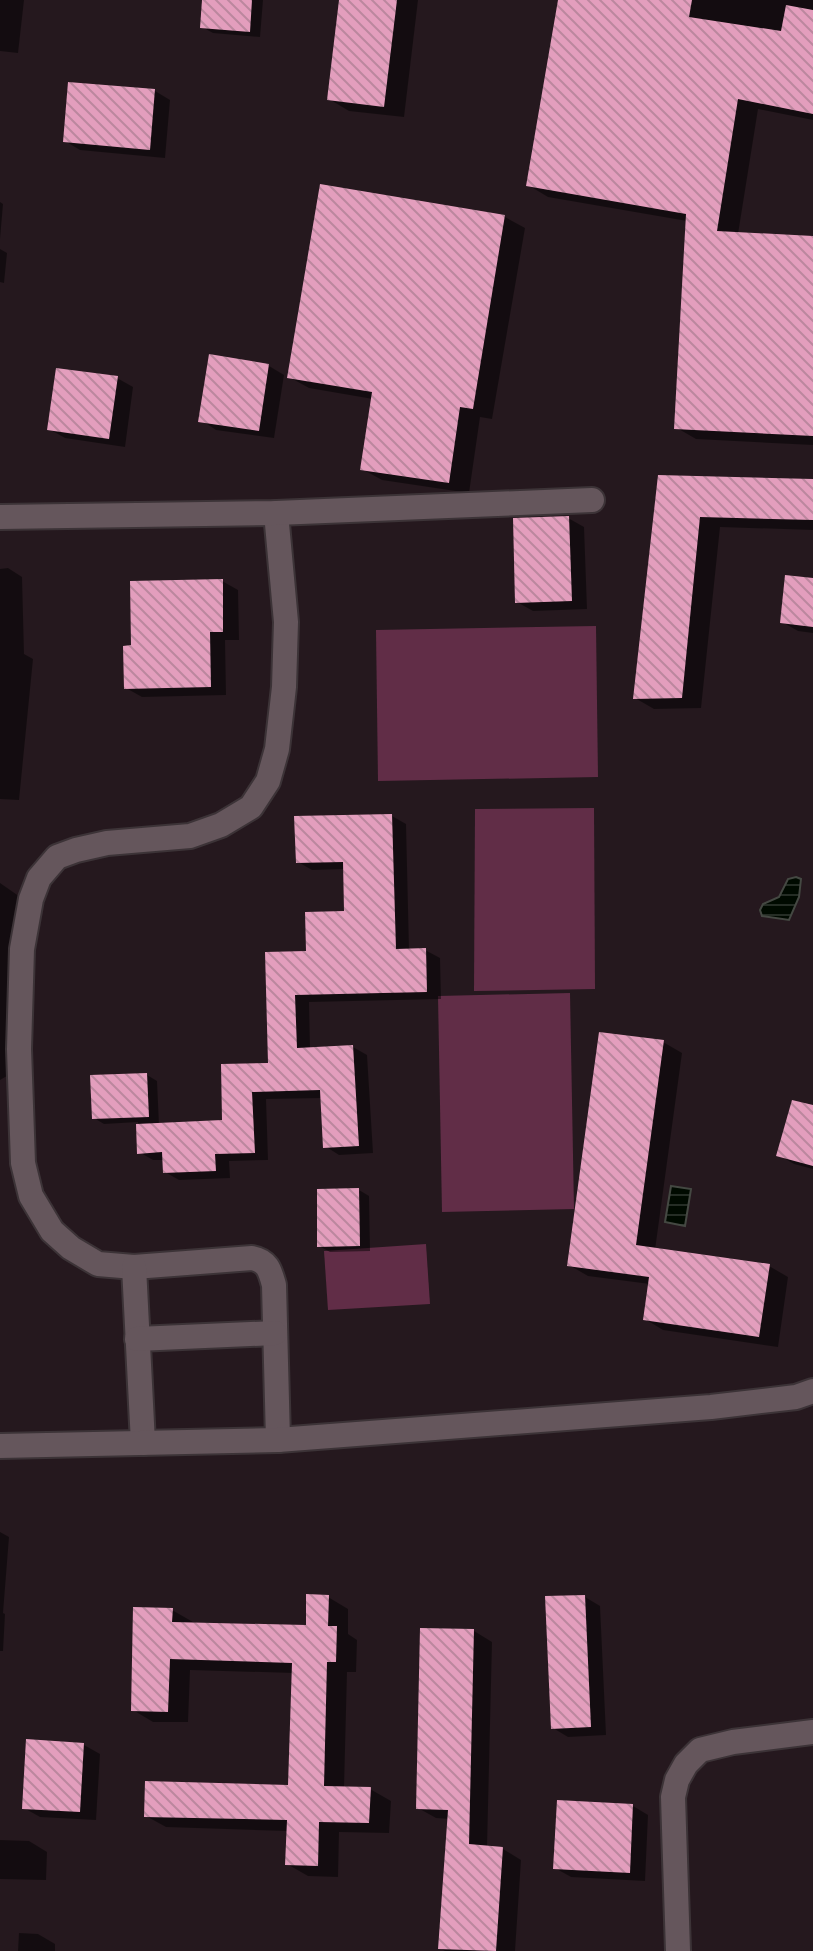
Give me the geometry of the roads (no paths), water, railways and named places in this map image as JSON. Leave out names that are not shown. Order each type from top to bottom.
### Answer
[{"type":"street","points":[[0,517],[276,513],[592,500]]},
{"type":"street","points":[[276,513],[286,622],[277,749],[268,781],[251,807],[221,825],[190,836],[107,843],[57,857],[39,878],[31,899],[22,949],[19,1049],[23,1163],[31,1196],[52,1231],[71,1248],[98,1264],[134,1267],[252,1258],[261,1260],[270,1269],[274,1285],[278,1440]]},
{"type":"street","points":[[134,1267],[143,1443]]},
{"type":"street","points":[[137,1339],[275,1333]]},
{"type":"street","points":[[0,1446],[278,1440],[711,1407],[796,1397],[813,1391]]},
{"type":"street","points":[[678,1951],[673,1797],[677,1780],[686,1764],[700,1750],[733,1742],[813,1732]]}]
